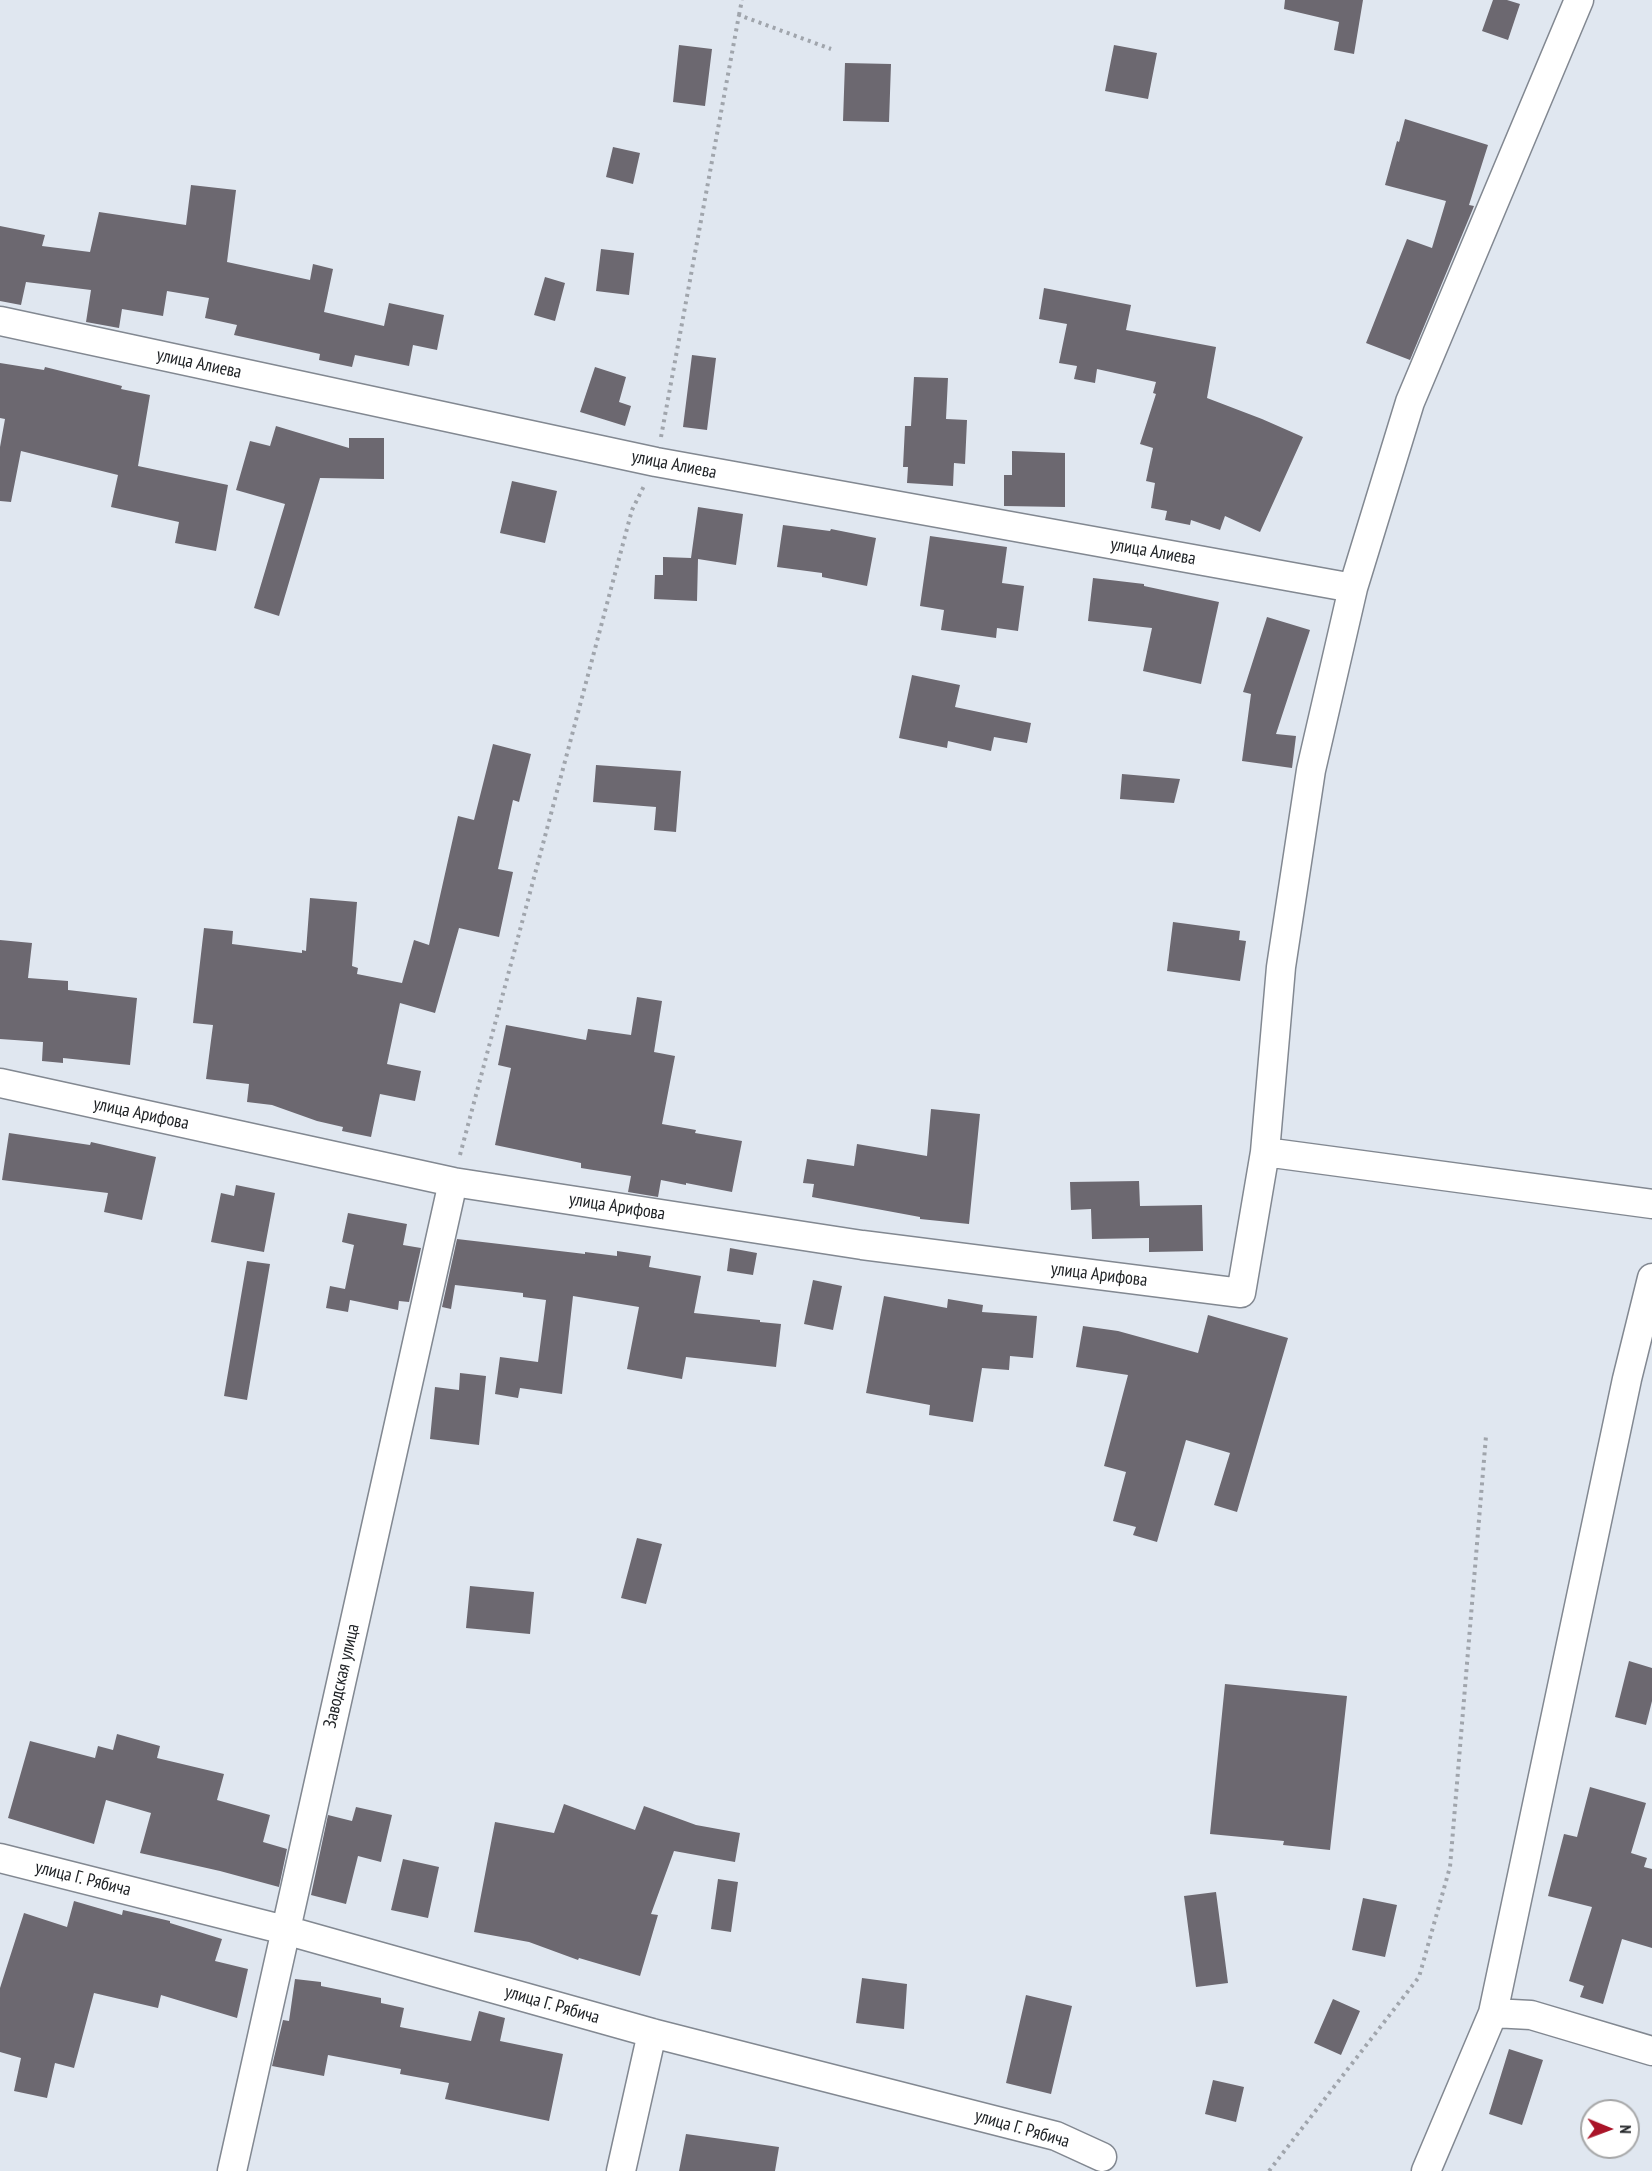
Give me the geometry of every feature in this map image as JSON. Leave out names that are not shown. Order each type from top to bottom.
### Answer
[{"type":"street","points":[[1579,0],[1410,402],[1353,588],[1309,782],[1281,967],[1265,1152],[1652,1204]]},
{"type":"street","name":"улица Алиева","points":[[0,321],[656,462],[1353,588]]},
{"type":"street","name":"улица Арифова","points":[[0,1083],[453,1182],[862,1245],[1241,1293],[1265,1152]]},
{"type":"street","name":"Заводская улица","points":[[232,2171],[453,1182]]},
{"type":"street","points":[[1426,2171],[1493,2013],[1624,1391],[1652,1278]]},
{"type":"street","name":"улица Г. Рябича","points":[[0,1858],[285,1930],[652,2033],[1056,2136],[1102,2157]]},
{"type":"street","points":[[1493,2013],[1531,2015],[1652,2051]]},
{"type":"street","points":[[621,2171],[652,2033]]},
{"type":"path","points":[[453,1182],[632,510],[656,462],[742,0]]},
{"type":"path","points":[[739,15],[831,49]]},
{"type":"path","points":[[1269,2171],[1419,1977],[1450,1867],[1486,1436]]},
{"type":"building","points":[[1285,0],[1363,0],[1354,54],[1334,50],[1339,22],[1284,9]]},
{"type":"building","points":[[1493,0],[1507,0],[1520,4],[1508,40],[1482,31]]},
{"type":"building","points":[[679,45],[712,49],[705,106],[673,102]]},
{"type":"building","points":[[1114,45],[1157,53],[1148,99],[1105,91]]},
{"type":"building","points":[[845,63],[891,64],[889,122],[843,121]]},
{"type":"building","points":[[1405,119],[1488,145],[1469,205],[1474,206],[1410,360],[1366,343],[1407,239],[1432,248],[1446,201],[1385,185]]},
{"type":"building","points":[[613,147],[640,153],[633,184],[606,177]]},
{"type":"building","points":[[191,185],[236,190],[227,262],[310,280],[313,264],[333,269],[324,312],[384,326],[389,303],[444,315],[437,350],[413,345],[409,366],[355,355],[352,367],[319,360],[320,354],[234,335],[237,325],[205,318],[209,298],[167,291],[163,316],[122,309],[119,328],[86,322],[91,290],[26,282],[21,305],[0,301],[0,226],[45,235],[42,246],[90,252],[99,212],[186,225]]},
{"type":"building","points":[[601,249],[634,253],[629,295],[596,291]]},
{"type":"building","points":[[545,277],[565,283],[555,321],[534,315]]},
{"type":"building","points":[[1044,288],[1131,305],[1126,330],[1216,347],[1207,398],[1303,437],[1260,532],[1225,516],[1220,530],[1191,520],[1190,525],[1165,520],[1167,511],[1151,508],[1155,483],[1146,481],[1153,448],[1140,444],[1156,394],[1153,393],[1156,382],[1097,369],[1095,383],[1074,379],[1077,366],[1059,363],[1067,324],[1039,319]]},
{"type":"building","points":[[692,355],[716,358],[707,430],[683,427]]},
{"type":"building","points":[[0,363],[44,370],[45,367],[150,395],[138,466],[228,485],[216,551],[175,543],[179,522],[111,507],[118,475],[21,451],[11,502],[0,501],[0,447],[5,419],[0,418]]},
{"type":"building","points":[[595,367],[626,377],[619,402],[631,406],[625,426],[580,412]]},
{"type":"building","points":[[914,377],[948,378],[946,419],[967,420],[965,464],[954,463],[953,486],[907,483],[908,467],[903,467],[905,426],[911,426]]},
{"type":"building","points":[[276,426],[349,448],[349,438],[384,438],[384,479],[320,478],[279,616],[254,608],[285,504],[236,490],[250,441],[270,446]]},
{"type":"building","points":[[1012,451],[1065,453],[1065,507],[1004,506],[1004,475],[1012,475]]},
{"type":"building","points":[[512,481],[557,491],[545,543],[500,533]]},
{"type":"building","points":[[698,507],[743,514],[736,565],[698,559],[697,601],[654,599],[655,575],[663,575],[663,557],[691,558]]},
{"type":"building","points":[[783,525],[830,531],[831,529],[876,538],[867,586],[822,577],[822,573],[777,567]]},
{"type":"building","points":[[930,536],[1007,547],[1002,583],[1024,586],[1018,631],[997,628],[996,638],[941,630],[944,610],[920,606]]},
{"type":"building","points":[[1093,578],[1144,584],[1144,586],[1219,602],[1201,684],[1143,671],[1152,628],[1088,621]]},
{"type":"building","points":[[1267,617],[1310,630],[1276,734],[1296,736],[1292,768],[1242,761],[1251,694],[1243,692]]},
{"type":"building","points":[[912,675],[960,685],[955,707],[1031,723],[1027,743],[994,737],[991,751],[948,741],[947,748],[899,738]]},
{"type":"building","points":[[493,744],[531,754],[519,802],[513,800],[498,869],[513,872],[499,937],[459,928],[435,1013],[400,1003],[387,1064],[421,1071],[415,1101],[380,1094],[371,1137],[342,1131],[343,1127],[317,1121],[272,1105],[247,1102],[249,1084],[206,1079],[213,1025],[193,1023],[204,928],[233,931],[232,944],[302,953],[302,950],[306,951],[310,898],[357,902],[352,966],[358,968],[357,974],[402,983],[414,940],[429,945],[458,816],[474,820]]},
{"type":"building","points":[[596,765],[681,771],[676,832],[654,830],[656,807],[593,802]]},
{"type":"building","points":[[1122,774],[1180,779],[1174,803],[1120,799]]},
{"type":"building","points":[[1173,922],[1240,931],[1239,940],[1246,941],[1240,981],[1167,971]]},
{"type":"building","points":[[0,940],[32,943],[28,978],[68,981],[68,990],[137,998],[130,1065],[63,1058],[63,1063],[42,1061],[43,1042],[0,1039]]},
{"type":"building","points":[[637,997],[662,1001],[654,1052],[675,1056],[662,1124],[696,1130],[695,1133],[742,1141],[732,1192],[661,1180],[658,1197],[628,1192],[631,1176],[581,1168],[581,1163],[495,1145],[511,1068],[498,1065],[506,1025],[586,1040],[588,1029],[631,1035]]},
{"type":"building","points":[[931,1109],[980,1114],[969,1224],[920,1219],[920,1217],[812,1197],[814,1184],[803,1183],[807,1159],[854,1166],[857,1144],[927,1156]]},
{"type":"building","points":[[9,1133],[90,1145],[91,1142],[156,1157],[142,1220],[104,1212],[108,1193],[2,1180]]},
{"type":"building","points":[[1139,1181],[1140,1206],[1202,1205],[1203,1251],[1149,1252],[1149,1238],[1092,1239],[1091,1209],[1071,1210],[1070,1182]]},
{"type":"building","points":[[236,1185],[275,1193],[264,1252],[211,1242],[221,1193],[234,1196]]},
{"type":"building","points":[[348,1213],[407,1224],[403,1245],[421,1248],[409,1302],[399,1301],[398,1310],[350,1300],[348,1312],[326,1308],[330,1286],[345,1289],[354,1245],[342,1242]]},
{"type":"building","points":[[457,1239],[585,1254],[585,1252],[617,1256],[617,1251],[651,1256],[649,1267],[701,1276],[694,1313],[781,1324],[776,1367],[686,1357],[682,1379],[627,1369],[639,1307],[573,1296],[562,1394],[520,1388],[518,1398],[495,1394],[500,1357],[538,1362],[546,1300],[523,1297],[523,1293],[455,1285],[451,1309],[442,1307]]},
{"type":"building","points":[[730,1248],[757,1253],[753,1275],[727,1271]]},
{"type":"building","points":[[247,1261],[270,1264],[247,1400],[224,1396]]},
{"type":"building","points":[[813,1280],[842,1286],[833,1330],[804,1324]]},
{"type":"building","points":[[884,1296],[947,1308],[948,1299],[983,1305],[982,1312],[1037,1316],[1033,1358],[1010,1356],[1009,1370],[982,1368],[973,1422],[929,1415],[930,1405],[866,1393]]},
{"type":"building","points":[[1208,1315],[1288,1338],[1237,1512],[1214,1505],[1230,1453],[1186,1440],[1157,1542],[1133,1535],[1136,1527],[1113,1521],[1126,1472],[1104,1466],[1128,1375],[1076,1367],[1083,1326],[1118,1331],[1198,1353]]},
{"type":"building","points":[[460,1373],[486,1376],[479,1445],[430,1439],[435,1387],[459,1390]]},
{"type":"building","points":[[637,1538],[662,1544],[646,1604],[621,1598]]},
{"type":"building","points":[[470,1586],[534,1592],[530,1634],[466,1628]]},
{"type":"building","points":[[1629,1661],[1652,1668],[1652,1701],[1646,1725],[1615,1717]]},
{"type":"building","points":[[1225,1684],[1347,1696],[1330,1850],[1283,1845],[1284,1841],[1210,1834]]},
{"type":"building","points":[[117,1734],[160,1746],[157,1758],[224,1774],[217,1800],[270,1815],[263,1842],[287,1849],[279,1887],[140,1853],[151,1813],[106,1800],[94,1844],[8,1818],[30,1741],[95,1758],[98,1746],[113,1750]]},
{"type":"building","points":[[1590,1787],[1646,1803],[1631,1853],[1647,1858],[1644,1867],[1652,1869],[1652,1948],[1622,1939],[1603,2004],[1580,1997],[1584,1986],[1569,1981],[1592,1907],[1548,1896],[1564,1834],[1577,1837]]},
{"type":"building","points":[[564,1804],[635,1830],[644,1806],[696,1825],[740,1833],[735,1862],[674,1851],[651,1914],[658,1915],[640,1976],[579,1958],[578,1960],[529,1942],[474,1932],[495,1822],[554,1833]]},
{"type":"building","points":[[356,1807],[392,1815],[381,1862],[358,1856],[346,1904],[311,1895],[328,1815],[352,1821]]},
{"type":"building","points":[[403,1859],[439,1867],[428,1918],[391,1910]]},
{"type":"building","points":[[718,1879],[738,1882],[731,1932],[711,1929]]},
{"type":"building","points":[[1216,1892],[1228,1983],[1196,1987],[1184,1896]]},
{"type":"building","points":[[1363,1898],[1397,1905],[1385,1957],[1352,1950]]},
{"type":"building","points":[[74,1901],[122,1915],[123,1910],[170,1921],[170,1923],[222,1939],[215,1961],[248,1969],[237,2018],[161,1995],[158,2008],[94,1993],[74,2068],[55,2063],[47,2098],[14,2091],[21,2058],[0,2052],[0,1988],[24,1913],[67,1927]]},
{"type":"building","points":[[862,1978],[907,1984],[904,2029],[856,2023]]},
{"type":"building","points":[[295,1979],[321,1982],[321,1986],[381,1998],[381,2003],[404,2008],[400,2027],[471,2041],[479,2011],[505,2018],[500,2041],[563,2054],[549,2121],[445,2099],[449,2083],[400,2074],[401,2069],[328,2055],[324,2076],[272,2066],[283,2020],[289,2021]]},
{"type":"building","points":[[1026,1995],[1072,2006],[1051,2094],[1006,2083]]},
{"type":"building","points":[[1333,1999],[1360,2011],[1341,2055],[1314,2043]]},
{"type":"building","points":[[1509,2049],[1543,2060],[1522,2125],[1489,2114]]},
{"type":"building","points":[[1213,2080],[1244,2087],[1236,2122],[1205,2114]]},
{"type":"building","points":[[686,2134],[779,2147],[775,2171],[679,2171]]}]
